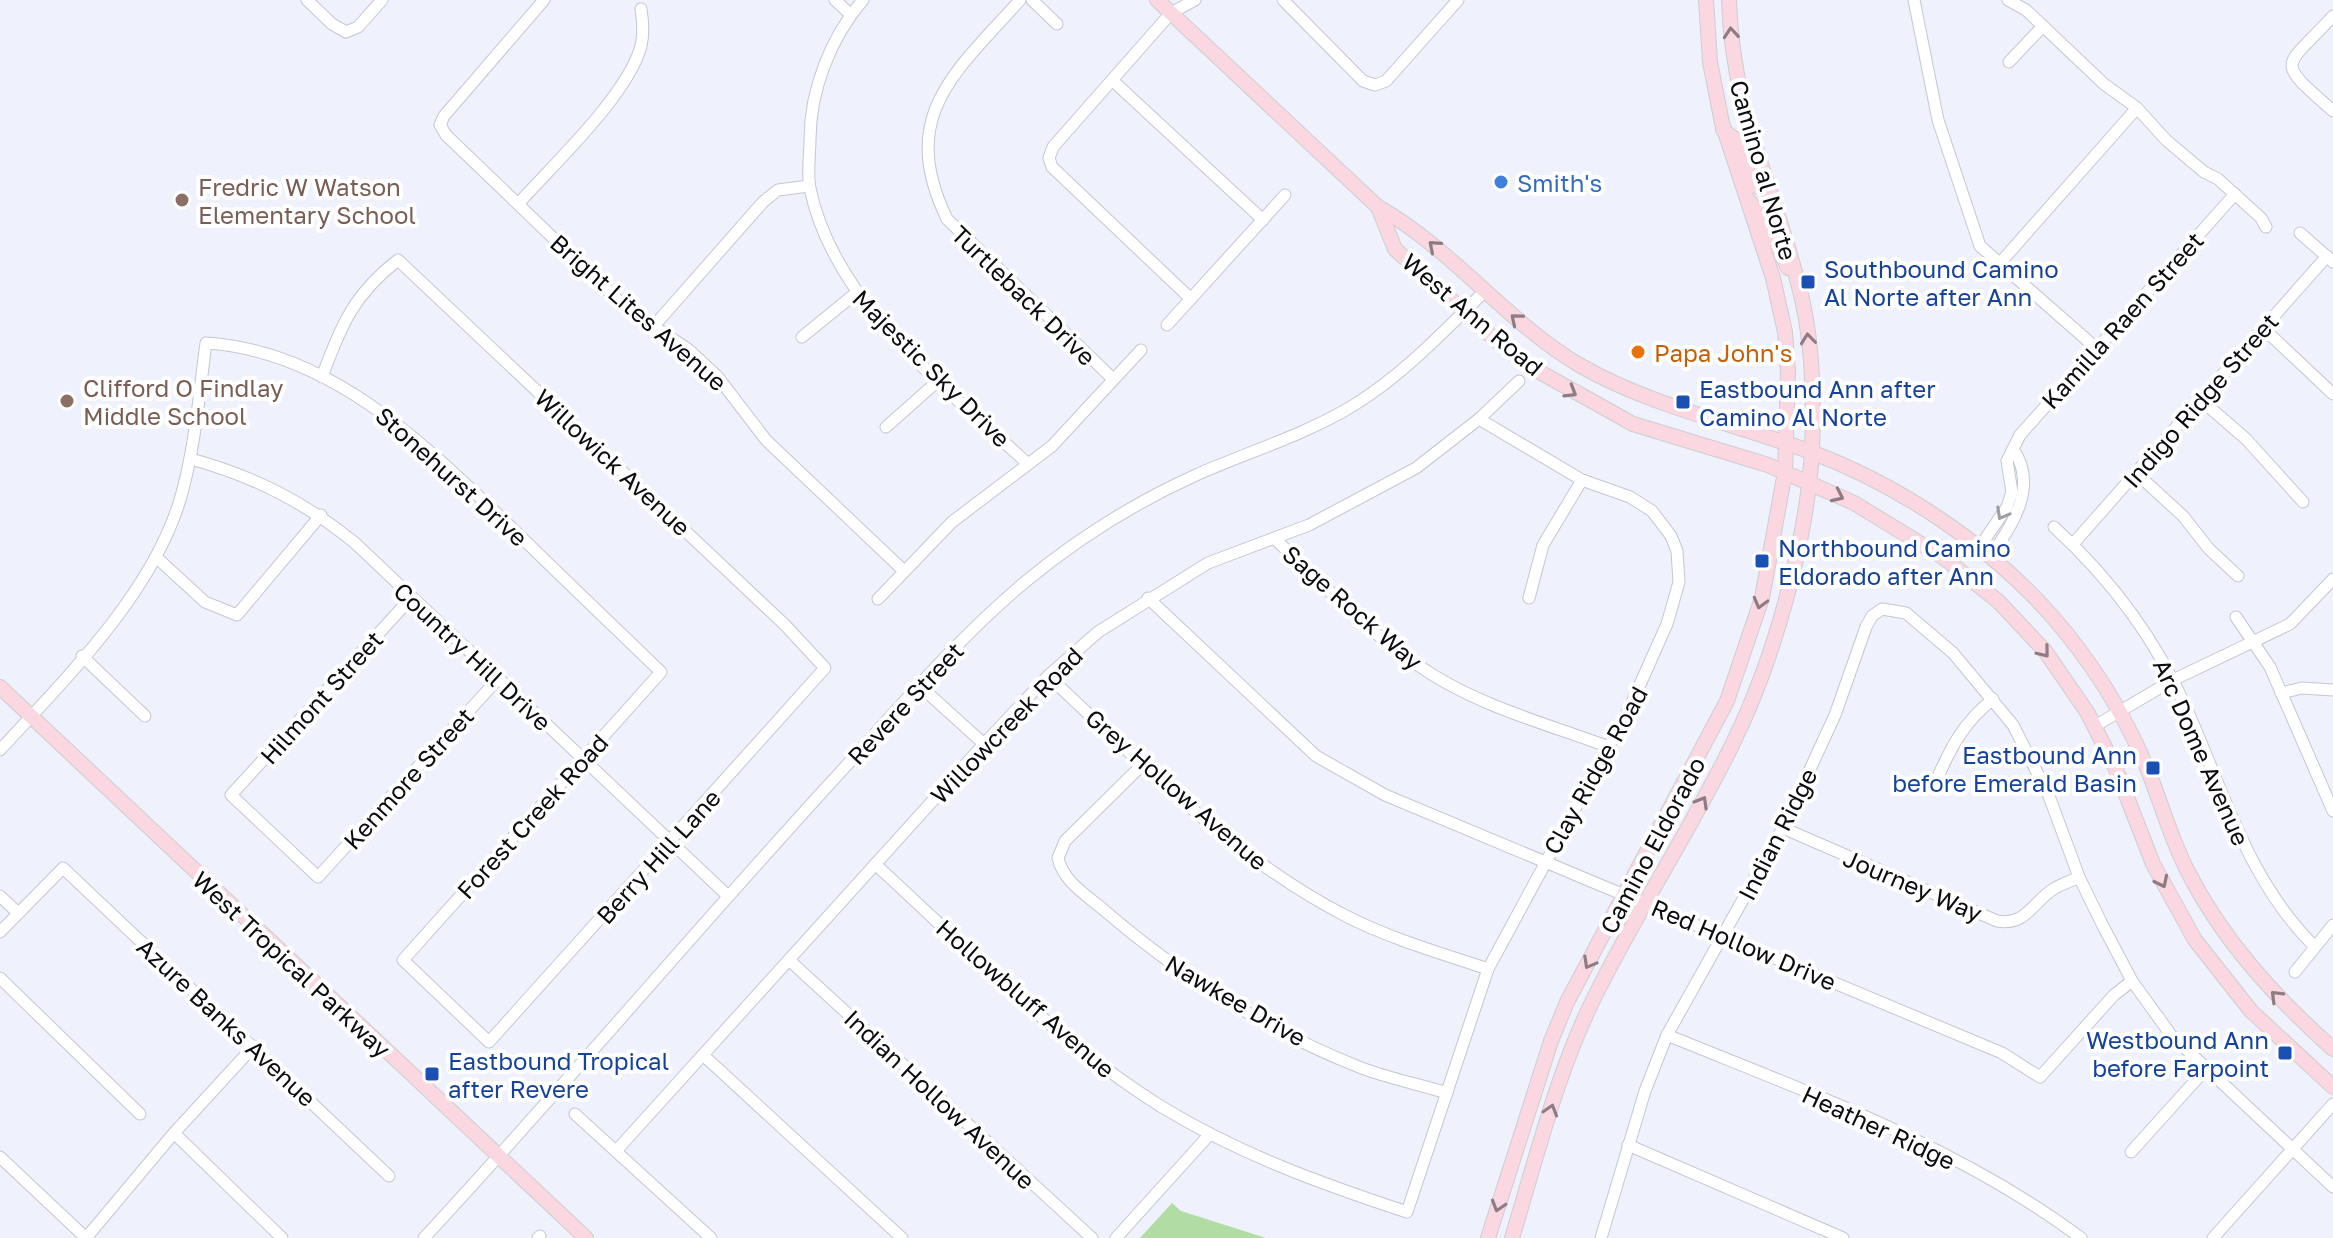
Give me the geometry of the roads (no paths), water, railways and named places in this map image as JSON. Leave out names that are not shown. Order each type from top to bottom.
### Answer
[{"type":"main road","name":"West Ann Road","points":[[1157,0],[1175,7],[1378,207],[1411,226],[1552,347],[1620,386],[1675,408],[1812,452],[1897,494],[1985,553],[2064,630],[2120,711],[2149,773],[2179,855],[2209,910],[2263,983],[2333,1049]]},
{"type":"main road","name":"Camino al Norte","points":[[1706,0],[1710,62],[1723,130],[1779,298],[1785,332],[1788,444]]},
{"type":"main road","name":"Camino al Norte","points":[[1729,0],[1737,85],[1797,282],[1808,330],[1812,452],[1808,482]]},
{"type":"main road","points":[[1723,130],[1736,140],[1753,185],[1767,190]]},
{"type":"main road","points":[[1746,200],[1756,205],[1767,222],[1780,256],[1797,282]]},
{"type":"main road","name":"West Ann Road","points":[[1378,207],[1395,249],[1517,357],[1606,410],[1664,435],[1808,482],[1909,535],[1983,588],[2045,651],[2095,726],[2153,864],[2195,940],[2251,1011],[2333,1087]]},
{"type":"main road","name":"Camino Eldorado","points":[[1488,1238],[1551,1041],[1567,1002],[1711,735],[1739,671],[1765,586],[1788,444]]},
{"type":"main road","name":"Camino Eldorado","points":[[1512,1238],[1566,1061],[1595,997],[1718,774],[1754,699],[1792,570],[1808,482]]},
{"type":"main road","name":"West Tropical Parkway","points":[[0,687],[586,1238]]},
{"type":"street","points":[[307,0],[332,24],[346,32],[358,27],[382,0]]},
{"type":"street","name":"Bright Lites Avenue","points":[[544,0],[440,125],[625,307],[689,350],[717,376],[766,440],[903,570]]},
{"type":"street","points":[[835,0],[850,14]]},
{"type":"street","name":"Majestic Sky Drive","points":[[863,0],[850,14],[831,48],[815,97],[810,126],[809,186],[831,252],[856,293],[939,380],[1028,464]]},
{"type":"street","name":"Turtleback Drive","points":[[1020,0],[953,76],[940,97],[929,125],[927,163],[935,194],[947,219],[1113,379]]},
{"type":"street","points":[[1032,0],[1057,24]]},
{"type":"street","points":[[1191,299],[1052,167],[1049,158],[1053,147],[1175,7],[1191,5],[1195,0]]},
{"type":"street","points":[[1283,0],[1363,81],[1375,85],[1386,81],[1458,0]]},
{"type":"street","points":[[1914,0],[1938,120],[1980,246],[2096,348]]},
{"type":"street","points":[[2008,0],[2043,26],[2104,84],[2137,108],[2166,140],[2235,194],[2261,218],[2266,227]]},
{"type":"street","points":[[518,204],[600,112],[632,69],[644,32],[641,9]]},
{"type":"street","points":[[2333,16],[2297,51],[2292,69],[2298,82],[2333,111]]},
{"type":"street","points":[[2009,62],[2043,26]]},
{"type":"street","points":[[1112,80],[1263,220]]},
{"type":"street","points":[[2000,263],[2137,108]]},
{"type":"street","points":[[653,327],[763,202],[778,190],[809,186]]},
{"type":"street","name":"Kamilla Raen Street","points":[[1985,553],[2022,503],[2022,472],[2013,449],[2020,435],[2235,194]]},
{"type":"street","points":[[1167,325],[1285,195]]},
{"type":"street","points":[[2300,233],[2330,259]]},
{"type":"street","name":"Indigo Ridge Street","points":[[2073,544],[2330,259]]},
{"type":"street","name":"Willowick Avenue","points":[[322,377],[341,324],[369,283],[398,260],[785,625],[825,668]]},
{"type":"street","name":"Revere Street","points":[[424,1238],[728,896],[997,606],[1088,534],[1181,483],[1291,436],[1355,404],[1410,364],[1485,291]]},
{"type":"street","points":[[802,337],[856,293]]},
{"type":"street","points":[[2264,329],[2333,394]]},
{"type":"street","name":"Stonehurst Drive","points":[[191,459],[206,343],[231,345],[322,377],[368,402],[402,427],[661,672]]},
{"type":"street","points":[[878,599],[952,522],[1052,446],[1141,350]]},
{"type":"street","points":[[886,427],[939,380]]},
{"type":"street","name":"Willowcreek Road","points":[[616,1151],[984,744],[1048,676],[1098,632],[1208,563],[1275,539],[1416,468],[1479,419],[1519,381]]},
{"type":"street","points":[[2201,400],[2246,439],[2303,502]]},
{"type":"street","name":"Clay Ridge Road","points":[[1407,1212],[1488,969],[1649,670],[1679,582],[1679,565],[1671,536],[1652,511],[1630,497],[1582,480],[1479,419]]},
{"type":"street","points":[[0,750],[125,607],[156,557],[179,502],[191,459]]},
{"type":"street","name":"Country Hill Drive","points":[[191,459],[237,472],[321,515],[355,543],[728,896]]},
{"type":"street","points":[[2136,473],[2183,516],[2209,549],[2238,576]]},
{"type":"street","points":[[1529,598],[1543,545],[1582,480]]},
{"type":"street","points":[[156,557],[205,602],[237,615],[321,515]]},
{"type":"street","name":"Arc Dome Avenue","points":[[2054,527],[2073,544],[2151,638],[2173,680],[2239,839],[2275,900],[2314,946]]},
{"type":"street","name":"Sage Rock Way","points":[[1275,539],[1389,645],[1433,675],[1481,700],[1609,747]]},
{"type":"street","points":[[2095,726],[2173,680],[2290,624],[2333,579]]},
{"type":"street","name":"Hilmont Street","points":[[318,877],[231,795],[411,598]]},
{"type":"street","name":"Red Hollow Drive","points":[[1148,598],[1316,756],[1424,814],[1647,902],[2002,1053],[2040,1077],[2114,995],[2132,981]]},
{"type":"street","name":"Indian Ridge","points":[[1601,1238],[1628,1145],[1667,1035],[1725,937],[1783,828],[1835,715],[1872,616],[1882,609],[1906,613],[1953,653],[1993,699]]},
{"type":"street","points":[[2236,617],[2255,641],[2333,811]]},
{"type":"street","points":[[82,656],[145,716]]},
{"type":"street","name":"Berry Hill Lane","points":[[489,1042],[825,668]]},
{"type":"street","name":"Forest Creek Road","points":[[489,1042],[403,960],[661,672]]},
{"type":"street","name":"Grey Hollow Avenue","points":[[1048,676],[1226,838],[1279,877],[1346,916],[1407,942],[1488,969]]},
{"type":"street","name":"Kenmore Street","points":[[318,877],[497,680]]},
{"type":"street","points":[[920,686],[984,744]]},
{"type":"street","points":[[2281,693],[2302,688],[2333,690]]},
{"type":"street","points":[[1936,781],[1955,737],[1970,717],[1993,699],[2013,725],[2049,796],[2079,877],[2132,981],[2171,1035],[2205,1070],[2333,1187]]},
{"type":"street","name":"Nawkee Drive","points":[[1143,764],[1065,841],[1058,858],[1060,869],[1149,948],[1217,995],[1286,1033],[1360,1067],[1447,1093]]},
{"type":"street","name":"Journey Way","points":[[1783,828],[1997,921],[2011,924],[2022,919],[2053,889],[2079,877]]},
{"type":"street","name":"Hollowbluff Avenue","points":[[875,864],[1061,1035],[1124,1081],[1210,1134],[1308,1179],[1407,1212]]},
{"type":"street","name":"Azure Banks Avenue","points":[[17,912],[63,868],[389,1176]]},
{"type":"street","points":[[0,896],[17,912],[0,932]]},
{"type":"street","points":[[2295,972],[2333,925]]},
{"type":"street","name":"Indian Hollow Avenue","points":[[789,960],[1092,1238]]},
{"type":"street","points":[[0,978],[140,1114]]},
{"type":"street","name":"Heather Ridge","points":[[1667,1035],[1856,1113],[1932,1149],[2057,1220],[2081,1238]]},
{"type":"street","points":[[0,1157],[86,1238],[174,1133],[254,1046]]},
{"type":"street","points":[[703,1055],[902,1238]]},
{"type":"street","points":[[2131,1152],[2205,1070]]},
{"type":"street","points":[[2213,1238],[2333,1104]]},
{"type":"street","points":[[575,1114],[711,1238]]},
{"type":"street","points":[[174,1133],[282,1238]]},
{"type":"street","points":[[1116,1238],[1210,1134]]},
{"type":"street","points":[[1628,1145],[1843,1238]]},
{"type":"place","name":"Smith's","points":[[1501,182]]},
{"type":"place","name":"Fredric W Watson Elementary School","points":[[182,200]]},
{"type":"place","name":"Southbound Camino Al Norte after Ann","points":[[1808,282]]},
{"type":"place","name":"Papa John's","points":[[1638,352]]},
{"type":"place","name":"Clifford O Findlay Middle School","points":[[67,401]]},
{"type":"place","name":"Eastbound Ann after Camino Al Norte","points":[[1683,402]]},
{"type":"place","name":"Northbound Camino Eldorado after Ann","points":[[1762,561]]},
{"type":"place","name":"Eastbound Ann before Emerald Basin","points":[[2153,768]]},
{"type":"place","name":"Westbound Ann before Farpoint","points":[[2285,1053]]},
{"type":"place","name":"Eastbound Tropical after Revere","points":[[432,1074]]}]
